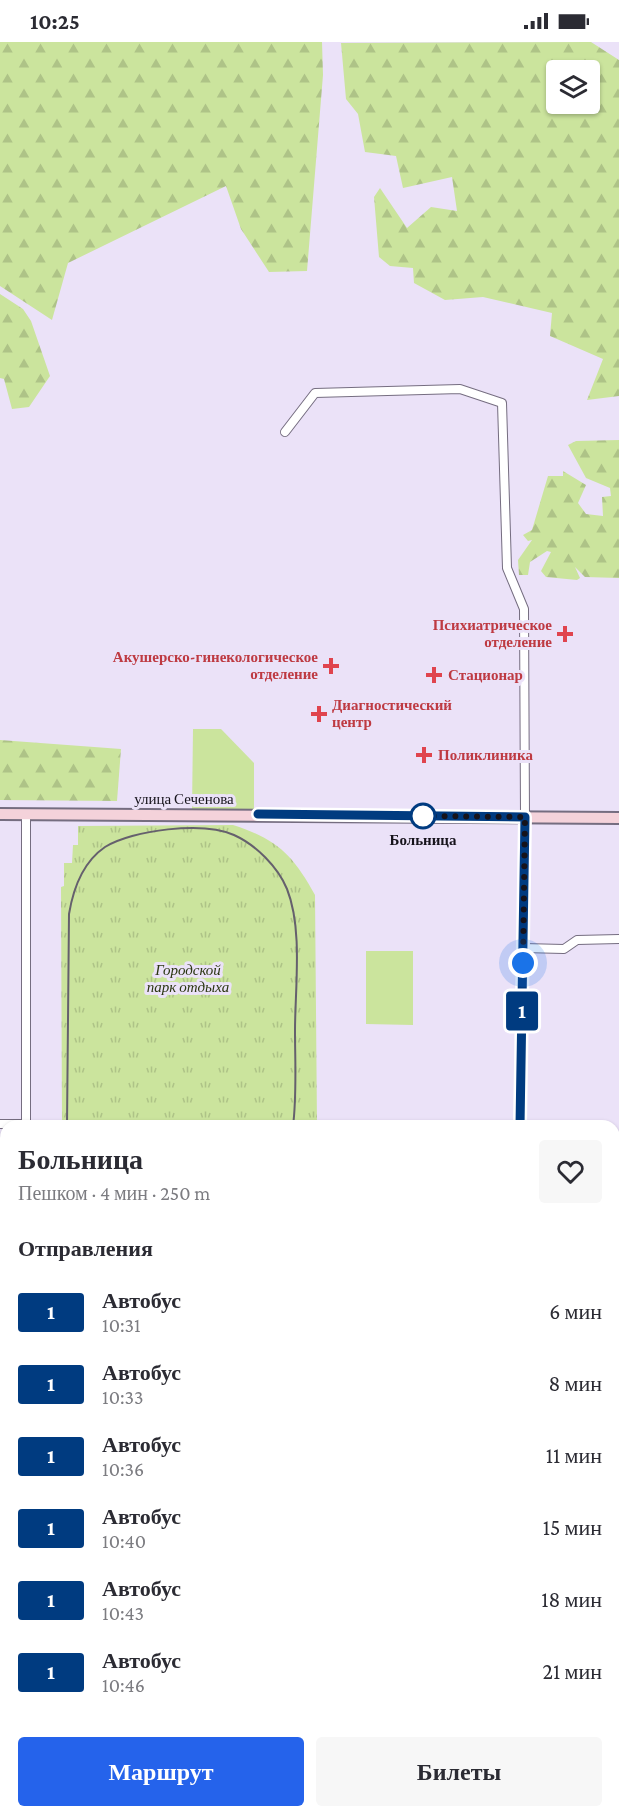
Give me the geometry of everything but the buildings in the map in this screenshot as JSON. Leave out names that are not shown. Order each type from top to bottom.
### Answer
[{"type":"main road","name":"улица Сеченова","points":[[0,814],[619,818]]},
{"type":"street","points":[[285,432],[315,393],[460,389],[502,404],[507,568],[524,609],[525,817],[520,1120]]},
{"type":"street","points":[[26,814],[26,1120]]},
{"type":"street","points":[[523,948],[564,949],[577,940],[619,939]]},
{"type":"green space","points":[[0,42],[322,42],[323,75],[307,271],[269,272],[241,229],[226,186],[68,263],[52,320],[0,286]]},
{"type":"green space","points":[[591,42],[619,60],[619,396],[587,400],[603,359],[550,336],[552,313],[483,297],[445,300],[414,283],[413,268],[390,266],[379,257],[374,197],[380,188],[407,228],[431,207],[457,211],[452,177],[403,188],[396,156],[365,152],[358,114],[346,99],[341,43]]},
{"type":"green space","points":[[0,294],[23,309],[31,321],[50,376],[29,407],[12,409],[4,379],[0,378]]},
{"type":"green space","points":[[619,440],[619,578],[585,577],[575,567],[580,578],[577,580],[546,577],[541,571],[551,552],[547,551],[530,562],[528,575],[519,575],[518,560],[532,540],[528,541],[523,535],[532,530],[548,476],[563,476],[563,471],[586,485],[578,503],[586,514],[603,516],[602,497],[611,496],[610,488],[586,478],[568,445],[576,441]]},
{"type":"green space","points":[[193,729],[221,729],[254,763],[254,810],[192,810]]},
{"type":"green space","points":[[0,740],[121,749],[117,801],[0,800]]},
{"type":"green space","name":"Городской парк отдыха","points":[[233,825],[261,836],[291,859],[315,895],[317,1120],[62,1120],[61,887],[64,886],[64,863],[72,863],[73,845],[78,845],[78,826]]},
{"type":"green space","points":[[366,951],[413,951],[413,1025],[366,1024]]},
{"type":"railway","points":[[67,1120],[69,914],[76,886],[85,868],[105,847],[132,836],[187,828],[221,831],[242,839],[272,865],[287,889],[292,905],[297,940],[293,1120]]},
{"type":"bus line","name":"1","points":[[258,814],[525,817],[520,1120]]},
{"type":"place","name":"Психиатрическое отделение","points":[[565,634]]},
{"type":"place","name":"Акушерско-гинекологическое отделение","points":[[331,666]]},
{"type":"place","name":"Стационар","points":[[434,675]]},
{"type":"place","name":"Диагностический центр","points":[[319,714]]},
{"type":"place","name":"Поликлиника","points":[[424,755]]},
{"type":"place","name":"Больница","points":[[423,816]]},
{"type":"route","points":[[423,816],[525,817],[523,963]]}]
